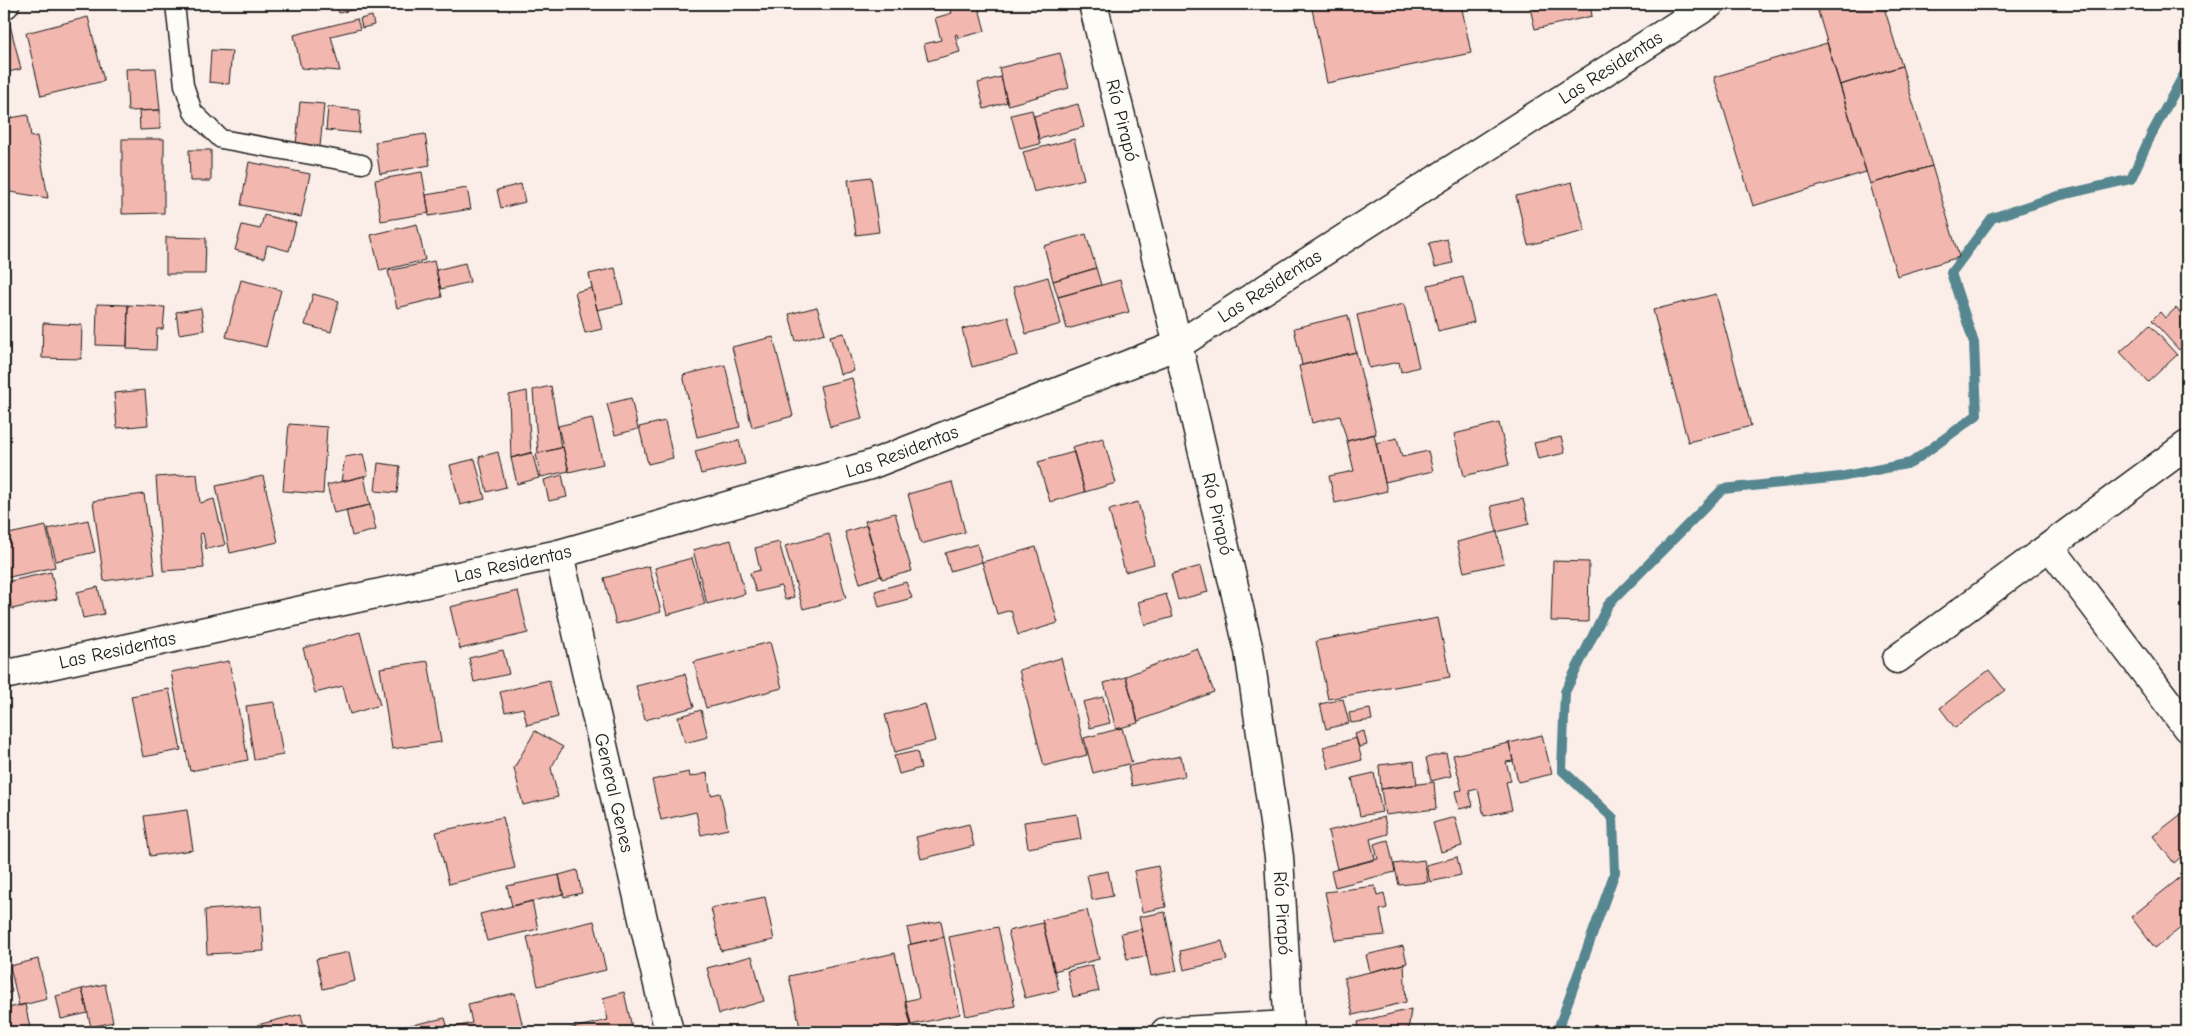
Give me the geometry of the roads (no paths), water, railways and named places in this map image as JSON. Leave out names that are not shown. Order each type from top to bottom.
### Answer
[{"type":"street","name":"Río Pirapó","points":[[1093,4],[1178,344],[1249,650],[1279,857],[1288,1028]]},
{"type":"street","name":"Las Residentas","points":[[4,675],[559,554],[870,465],[1178,344],[1710,4]]},
{"type":"street","points":[[1897,658],[2187,445]]},
{"type":"street","points":[[2050,547],[2187,728]]},
{"type":"street","name":"General Genes","points":[[559,554],[668,1032]]},
{"type":"street","points":[[1165,1032],[1288,1028]]},
{"type":"lane","points":[[175,4],[184,85],[193,112],[221,139],[362,164]]},
{"type":"waterway","points":[[1557,1032],[1615,872],[1613,818],[1562,770],[1565,692],[1608,605],[1723,489],[1840,477],[1911,463],[1977,415],[1974,343],[1951,273],[1992,218],[2058,196],[2131,179],[2151,135],[2187,69]]}]
